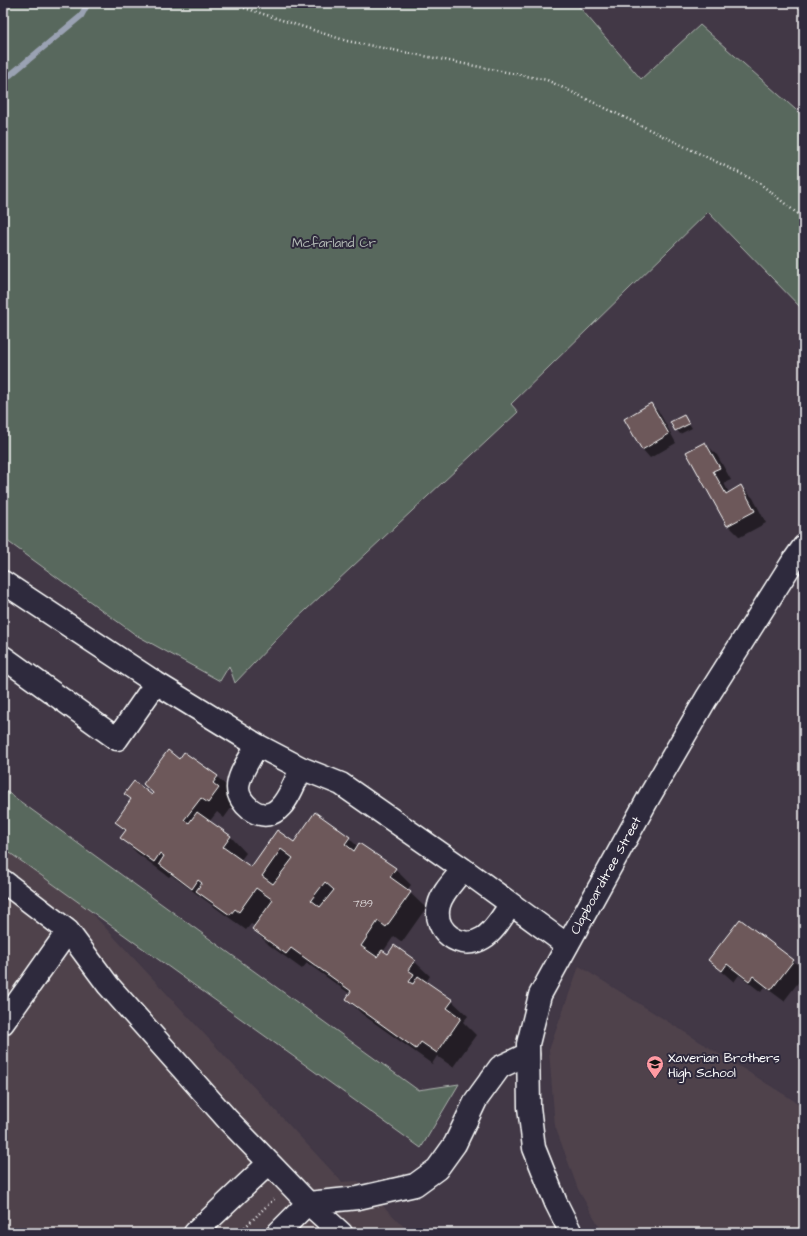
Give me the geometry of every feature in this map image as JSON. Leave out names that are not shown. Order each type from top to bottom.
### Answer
[{"type":"main road","name":"Clapboardtree Street","points":[[571,1233],[556,1203],[534,1148],[528,1100],[528,1044],[540,995],[649,797],[695,719],[788,569],[804,546]]},
{"type":"main road","points":[[3,582],[156,683],[257,745],[301,768],[341,784],[567,945]]},
{"type":"main road","points":[[3,657],[118,739],[156,683]]},
{"type":"main road","points":[[257,745],[239,780],[238,789],[245,805],[253,810],[261,813],[271,813],[286,803],[301,768]]},
{"type":"main road","points":[[463,870],[443,896],[439,904],[439,923],[450,938],[468,943],[485,937],[511,904]]},
{"type":"main road","points":[[3,881],[68,931],[108,985],[228,1120],[308,1203],[341,1233]]},
{"type":"main road","points":[[3,1023],[68,931]]},
{"type":"main road","points":[[278,1233],[308,1203],[358,1198],[415,1185],[437,1169],[455,1144],[476,1100],[500,1067],[528,1054]]},
{"type":"main road","points":[[195,1233],[269,1163]]},
{"type":"path","points":[[229,3],[347,41],[547,80],[758,182],[804,219]]},
{"type":"path","points":[[239,1233],[290,1184]]},
{"type":"shaded area","points":[[3,848],[86,907],[342,1182],[358,1181],[410,1233],[3,1233]]},
{"type":"shaded area","name":"Xaverian Brothers High School","points":[[579,966],[804,1107],[804,1233],[603,1233],[578,1189],[555,1126],[549,1050]]},
{"type":"green space","name":"Mcfarland Cr","points":[[3,3],[576,3],[641,79],[700,25],[804,117],[804,311],[708,212],[511,404],[518,412],[291,624],[235,683],[229,666],[220,681],[136,635],[3,538]]},
{"type":"green space","points":[[3,789],[418,1090],[459,1084],[421,1148],[3,848]]},
{"type":"building","points":[[651,403],[669,434],[642,450],[624,419]]},
{"type":"building","points":[[684,415],[689,424],[675,431],[670,422]]},
{"type":"building","points":[[705,442],[720,468],[713,471],[726,494],[741,485],[755,511],[727,526],[686,452]]},
{"type":"building","points":[[168,750],[179,759],[184,752],[218,776],[213,783],[219,788],[208,803],[201,798],[184,820],[189,823],[197,812],[231,836],[223,847],[251,867],[277,830],[294,842],[315,812],[350,837],[345,844],[354,851],[359,843],[396,868],[390,877],[411,892],[386,927],[378,921],[361,946],[377,957],[382,950],[388,954],[394,945],[415,960],[408,970],[414,974],[409,982],[413,984],[418,976],[453,1000],[447,1008],[461,1018],[437,1053],[421,1042],[416,1049],[346,999],[351,991],[291,948],[286,954],[252,929],[273,900],[256,888],[239,912],[235,909],[230,915],[196,891],[202,883],[198,880],[192,889],[159,864],[164,856],[160,853],[154,862],[120,838],[126,830],[115,822],[131,799],[124,794],[134,781],[152,795],[153,793],[143,784]],"holes":[[[281,849],[293,858],[273,884],[262,876]],[[325,882],[334,890],[320,907],[311,900]]]},
{"type":"building","points":[[740,919],[794,960],[771,990],[753,976],[749,981],[727,964],[722,971],[708,960]]},
{"type":"waterway","points":[[3,81],[81,16],[88,3]]},
{"type":"place","name":"Xaverian Brothers High School","points":[[655,1079]]}]
